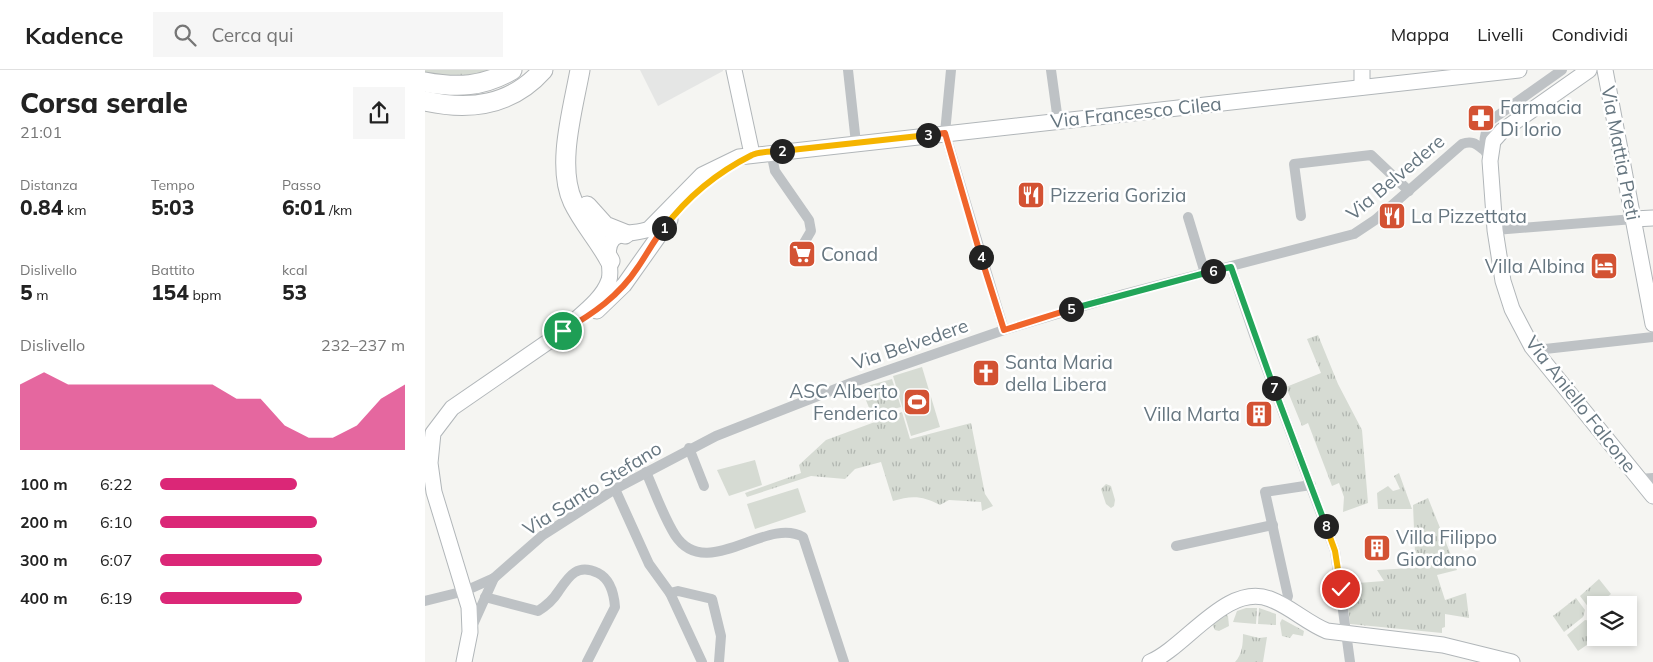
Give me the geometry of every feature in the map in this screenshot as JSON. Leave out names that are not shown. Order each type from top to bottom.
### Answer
[{"type":"highway","points":[[425,102],[463,107],[491,103],[521,89],[543,70]]},
{"type":"highway","points":[[580,70],[566,157],[566,173],[572,201],[599,230],[625,234]]},
{"type":"highway","points":[[591,70],[577,153],[577,178],[610,261]]},
{"type":"highway","points":[[425,82],[462,87],[506,72]]},
{"type":"main road","points":[[735,70],[752,154]]},
{"type":"main road","points":[[1362,70],[1362,87]]},
{"type":"main road","name":"Via Francesco Cilea","points":[[563,331],[603,292],[611,272],[608,252],[611,243],[618,235],[643,232],[655,225],[683,192],[702,175],[719,165],[752,154],[1519,70]]},
{"type":"main road","name":"Via Aniello Falcone","points":[[1589,70],[1502,131],[1493,141],[1487,155],[1495,230],[1507,294],[1512,308],[1536,350],[1646,479],[1653,496]]},
{"type":"main road","name":"Via Mattia Preti","points":[[1605,70],[1653,324]]},
{"type":"main road","name":"Via Francesco Cilea","points":[[464,662],[469,632],[469,608],[433,484],[430,463],[433,433],[452,408],[563,331],[606,304],[624,285],[678,210],[694,192],[709,180],[752,154]]},
{"type":"main road","points":[[1633,220],[1653,218]]},
{"type":"main road","points":[[625,234],[637,240],[646,253]]},
{"type":"main road","points":[[1149,662],[1172,649],[1224,607],[1234,602],[1260,597],[1284,607],[1312,625],[1327,631],[1443,645],[1479,652],[1512,662]]},
{"type":"street","points":[[849,70],[856,143]]},
{"type":"street","points":[[951,70],[945,133],[1004,330]]},
{"type":"street","points":[[1051,70],[1057,121]]},
{"type":"street","points":[[1487,155],[1486,130],[1490,121],[1563,70]]},
{"type":"street","name":"Via Belvedere","points":[[689,448],[851,383],[1004,330],[1098,301],[1354,234],[1409,191],[1462,144],[1468,141],[1474,143],[1487,155]]},
{"type":"street","points":[[771,152],[775,171],[809,220],[811,230],[804,243]]},
{"type":"street","points":[[1301,216],[1294,164],[1371,154],[1409,191]]},
{"type":"street","points":[[1188,217],[1205,273]]},
{"type":"street","points":[[1495,230],[1633,220]]},
{"type":"street","points":[[1231,267],[1254,335],[1335,551],[1350,662]]},
{"type":"street","points":[[1536,350],[1653,337]]},
{"type":"street","points":[[689,448],[704,486]]},
{"type":"street","name":"Via Santo Stefano","points":[[425,601],[465,591],[494,578],[543,535],[615,489],[689,448]]},
{"type":"street","points":[[646,472],[675,536],[696,550],[719,552],[787,531],[803,536],[844,662]]},
{"type":"street","points":[[1284,607],[1288,596],[1265,492],[1311,485]]},
{"type":"street","points":[[615,489],[649,564],[670,593],[702,662]]},
{"type":"street","points":[[1176,546],[1273,525]]},
{"type":"street","points":[[485,597],[538,611],[549,604],[574,571],[583,569],[602,575],[615,597],[615,606],[587,662]]},
{"type":"street","points":[[469,632],[494,578]]},
{"type":"street","points":[[670,593],[678,591],[712,599],[721,636],[719,662]]},
{"type":"shaded area","points":[[640,70],[723,70],[723,71],[658,106]]},
{"type":"green space","points":[[425,70],[490,70],[471,79],[425,76]]},
{"type":"green space","points":[[1318,335],[1338,384],[1362,430],[1368,503],[1343,512],[1344,497],[1339,483],[1332,486],[1308,423],[1302,426],[1286,387],[1321,373],[1307,339]]},
{"type":"green space","name":"ASC Alberto Fenderico","points":[[922,367],[940,427],[911,436],[893,376]]},
{"type":"green space","points":[[892,379],[901,407],[872,415],[863,393],[867,386]]},
{"type":"green space","points":[[902,412],[910,439],[971,423],[985,494],[993,506],[982,511],[981,502],[949,500],[940,505],[923,498],[912,497],[893,501],[881,462],[855,469],[845,479],[811,476],[747,497],[745,493],[801,473],[799,465],[826,440]]},
{"type":"green space","points":[[755,460],[762,485],[729,496],[717,470]]},
{"type":"green space","points":[[1399,473],[1412,509],[1378,509],[1377,493],[1388,486],[1393,491],[1400,489],[1394,476]]},
{"type":"green space","points":[[1106,484],[1111,486],[1115,500],[1114,506],[1111,508],[1106,504],[1101,489]]},
{"type":"green space","points":[[798,488],[806,512],[755,529],[747,504]]},
{"type":"green space","points":[[1428,498],[1457,570],[1437,575],[1445,600],[1466,593],[1469,618],[1445,614],[1445,627],[1442,628],[1442,633],[1350,624],[1345,584],[1384,581],[1377,570],[1428,567],[1423,553],[1415,553],[1413,505]]},
{"type":"green space","points":[[1599,579],[1611,594],[1608,596],[1587,596],[1587,605],[1580,596]]},
{"type":"green space","points":[[1576,598],[1585,610],[1583,617],[1564,632],[1553,616]]},
{"type":"green space","points":[[1246,608],[1257,608],[1256,624],[1233,622],[1237,611]]},
{"type":"green space","points":[[1259,608],[1276,614],[1276,625],[1258,624]]},
{"type":"green space","points":[[1225,613],[1228,616],[1229,626],[1219,631],[1215,630],[1212,624]]},
{"type":"green space","points":[[1282,619],[1304,631],[1303,636],[1293,634],[1290,638],[1282,636],[1280,623]]},
{"type":"green space","points":[[1587,620],[1587,645],[1578,651],[1567,635]]},
{"type":"green space","points":[[1243,634],[1259,638],[1267,637],[1263,662],[1235,662],[1241,653]]},
{"type":"place","name":"Farmacia Di Iorio","points":[[1481,118]]},
{"type":"place","name":"Pizzeria Gorizia","points":[[1031,195]]},
{"type":"place","name":"La Pizzettata","points":[[1392,216]]},
{"type":"place","name":"Conad","points":[[802,254]]},
{"type":"place","name":"Villa Albina","points":[[1604,266]]},
{"type":"place","name":"Santa Maria della Libera","points":[[986,373]]},
{"type":"place","name":"ASC Alberto Fenderico","points":[[917,402]]},
{"type":"place","name":"Villa Marta","points":[[1259,414]]},
{"type":"place","name":"Villa Filippo Giordano","points":[[1377,548]]},
{"type":"route","points":[[563,331],[598,310],[617,293],[639,266],[660,233],[694,192],[709,180],[744,161],[752,154],[945,133],[1004,330],[1124,294],[1231,267],[1254,335],[1335,551],[1341,589]]}]
